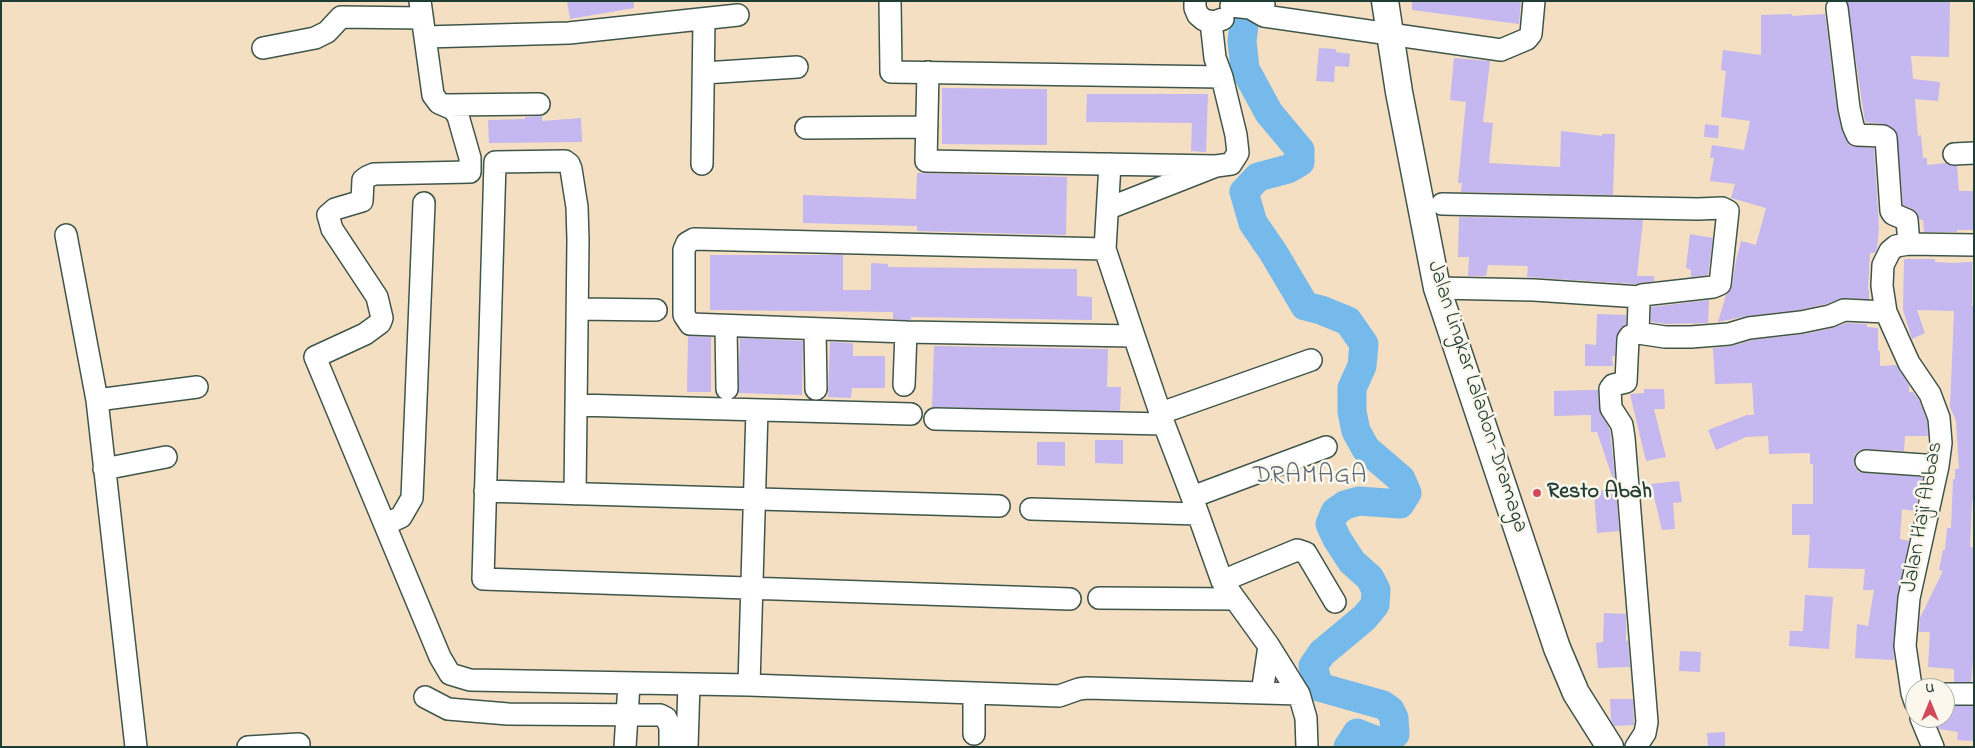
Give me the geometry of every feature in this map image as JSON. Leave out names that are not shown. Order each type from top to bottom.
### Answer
[{"type":"main road","name":"Jalan Lingkar Laladon-Dramaga","points":[[1389,24],[1403,112],[1437,288],[1557,648],[1576,693],[1610,747]]},
{"type":"street","points":[[890,1],[891,72],[1222,77]]},
{"type":"street","points":[[1195,1],[1198,15],[1204,20],[1211,22],[1223,19],[1230,11],[1240,6],[1265,4],[1389,24],[1501,50],[1527,39],[1531,34],[1534,1]]},
{"type":"street","points":[[1837,8],[1849,108],[1853,126],[1858,135],[1883,136],[1886,138],[1891,211],[1892,214],[1904,217],[1907,220],[1909,244]]},
{"type":"street","points":[[263,48],[315,38],[328,32],[341,17],[422,19],[568,33],[738,15]]},
{"type":"street","points":[[422,19],[433,95],[439,103],[447,106],[458,116],[470,158],[470,172],[374,174],[363,180],[362,201],[336,209],[328,215],[332,228],[378,297],[382,318],[380,323],[365,334],[315,357],[440,657],[450,674],[470,680],[689,684],[1059,696],[1087,688],[1299,694]]},
{"type":"street","points":[[702,164],[704,19]]},
{"type":"street","points":[[928,72],[926,161],[1216,166],[1231,164],[1238,153],[1236,135],[1222,77],[1215,58],[1211,22]]},
{"type":"street","points":[[704,73],[797,67]]},
{"type":"street","points":[[447,106],[539,104]]},
{"type":"street","points":[[806,128],[927,127]]},
{"type":"street","points":[[575,494],[578,309],[576,207],[572,169],[565,161],[496,162],[484,491],[483,579],[1070,599]]},
{"type":"street","points":[[1110,164],[1106,249],[1134,336],[1222,581],[1269,646],[1299,694],[1306,718],[1308,747]]},
{"type":"street","points":[[1109,208],[1216,166]]},
{"type":"street","points":[[386,524],[401,517],[412,498],[424,203]]},
{"type":"street","points":[[1437,288],[1534,290],[1640,297],[1647,293],[1713,287],[1720,284],[1728,214],[1726,208],[1442,204]]},
{"type":"street","points":[[66,235],[97,400],[136,747]]},
{"type":"street","points":[[1106,249],[694,239],[687,243],[684,250],[684,316],[690,324],[726,326],[906,332],[1134,336]]},
{"type":"street","name":"Jalan Haji Abbas","points":[[1911,678],[1905,646],[1909,598],[1938,466],[1946,418],[1909,363],[1886,312],[1882,286],[1883,265],[1890,251],[1896,246],[1909,244],[1974,245]]},
{"type":"street","points":[[1638,333],[1640,297]]},
{"type":"street","points":[[578,309],[656,310]]},
{"type":"street","points":[[1636,747],[1645,732],[1647,722],[1624,438],[1622,425],[1611,408],[1610,388],[1613,385],[1626,382],[1628,339],[1638,333],[1665,337],[1729,334],[1749,328],[1801,322],[1830,316],[1844,310],[1886,312]]},
{"type":"street","points":[[726,326],[727,388]]},
{"type":"street","points":[[815,329],[816,389]]},
{"type":"street","points":[[904,385],[906,332]]},
{"type":"street","points":[[935,419],[1162,418],[1311,360]]},
{"type":"street","points":[[97,400],[197,387]]},
{"type":"street","points":[[577,405],[911,414]]},
{"type":"street","points":[[749,686],[757,410]]},
{"type":"street","points":[[1030,509],[1195,505],[1326,447]]},
{"type":"street","points":[[104,469],[166,457]]},
{"type":"street","points":[[1866,461],[1938,466]]},
{"type":"street","points":[[484,491],[999,506]]},
{"type":"street","points":[[1222,581],[1297,550],[1306,553],[1335,602]]},
{"type":"street","points":[[1099,598],[1234,599]]},
{"type":"street","points":[[1262,693],[1269,646]]},
{"type":"street","points":[[625,747],[629,684]]},
{"type":"street","points":[[687,747],[689,684]]},
{"type":"street","points":[[974,693],[974,734]]},
{"type":"street","points":[[1955,694],[1974,694]]},
{"type":"street","points":[[425,697],[448,709],[508,714],[660,715],[666,718],[670,728],[670,747]]},
{"type":"street","points":[[1925,728],[1932,747]]},
{"type":"street","points":[[248,747],[299,744]]},
{"type":"building","points":[[567,1],[634,1],[634,8],[570,19]]},
{"type":"building","points":[[1412,1],[1521,1],[1519,24],[1412,10]]},
{"type":"building","points":[[1847,1],[1950,1],[1949,57],[1911,56],[1913,79],[1940,82],[1938,101],[1915,99],[1918,136],[1921,135],[1923,158],[1927,158],[1927,165],[1946,163],[1957,166],[1959,191],[1974,191],[1974,230],[1924,232],[1923,220],[1919,219],[1917,213],[1912,209],[1903,205],[1897,132],[1884,124],[1865,122]]},
{"type":"building","points":[[1792,14],[1792,16],[1825,14],[1837,110],[1842,131],[1850,146],[1874,148],[1879,227],[1877,249],[1875,253],[1870,253],[1869,299],[1844,298],[1799,310],[1747,316],[1718,322],[1726,295],[1732,286],[1741,241],[1756,245],[1766,208],[1731,198],[1735,184],[1710,181],[1714,158],[1710,158],[1712,145],[1744,150],[1750,121],[1721,117],[1726,71],[1721,70],[1723,50],[1761,55],[1761,15]]},
{"type":"building","points":[[1319,48],[1336,49],[1336,52],[1350,54],[1349,67],[1335,66],[1334,82],[1316,81]]},
{"type":"building","points":[[1454,58],[1490,61],[1483,122],[1493,123],[1489,163],[1560,167],[1561,131],[1602,136],[1602,134],[1615,134],[1613,195],[1461,192],[1462,183],[1458,183],[1466,102],[1450,100]]},
{"type":"building","points":[[942,88],[1047,89],[1047,145],[942,144]]},
{"type":"building","points":[[1087,94],[1208,94],[1206,152],[1191,151],[1192,123],[1086,122]]},
{"type":"building","points":[[542,116],[542,121],[581,118],[582,142],[489,143],[488,120],[525,119],[525,117]]},
{"type":"building","points":[[1705,124],[1719,126],[1718,138],[1704,137]]},
{"type":"building","points":[[917,173],[1067,177],[1066,235],[917,231],[917,226],[803,223],[803,195],[916,199]]},
{"type":"building","points":[[1459,217],[1643,220],[1637,276],[1654,276],[1654,281],[1636,284],[1527,277],[1528,266],[1488,265],[1486,276],[1468,276],[1469,257],[1458,257]]},
{"type":"building","points":[[1690,234],[1713,238],[1708,275],[1691,277],[1691,270],[1686,268]]},
{"type":"building","points":[[710,255],[843,255],[843,290],[871,290],[871,263],[888,264],[888,267],[1077,269],[1077,296],[1092,297],[1092,320],[911,317],[911,320],[906,320],[893,319],[893,312],[710,310]]},
{"type":"building","points":[[1904,259],[1935,259],[1935,262],[1952,263],[1972,262],[1972,306],[1974,306],[1974,502],[1972,501],[1970,547],[1974,548],[1974,650],[1971,682],[1955,682],[1954,669],[1928,667],[1930,632],[1919,632],[1920,618],[1943,571],[1939,570],[1943,550],[1945,550],[1947,528],[1951,528],[1953,479],[1955,479],[1955,469],[1959,469],[1956,421],[1950,407],[1954,311],[1917,310],[1925,333],[1912,339],[1903,310]]},
{"type":"building","points":[[1709,300],[1708,323],[1666,324],[1651,322],[1651,307]]},
{"type":"building","points":[[1597,314],[1626,315],[1626,324],[1620,329],[1616,338],[1615,356],[1612,356],[1613,366],[1585,366],[1585,344],[1596,345]]},
{"type":"building","points":[[1846,323],[1867,324],[1867,327],[1878,328],[1880,366],[1896,365],[1909,385],[1909,392],[1913,392],[1919,400],[1927,421],[1928,436],[1905,436],[1904,451],[1860,450],[1855,454],[1854,460],[1855,467],[1859,472],[1923,477],[1915,511],[1902,509],[1900,539],[1909,541],[1897,597],[1893,645],[1894,660],[1855,658],[1857,624],[1868,626],[1874,590],[1863,590],[1865,569],[1808,568],[1810,535],[1792,535],[1792,504],[1813,504],[1813,464],[1810,464],[1810,453],[1769,454],[1768,436],[1746,437],[1716,450],[1708,430],[1747,415],[1754,415],[1752,383],[1715,384],[1713,348],[1732,346],[1752,340],[1804,334],[1833,328]]},
{"type":"building","points":[[688,336],[711,337],[711,392],[687,392]]},
{"type":"building","points":[[740,338],[803,341],[802,395],[738,393]]},
{"type":"building","points":[[830,342],[853,343],[853,356],[885,356],[885,388],[852,388],[851,398],[828,397]]},
{"type":"building","points":[[934,346],[1108,349],[1107,387],[1121,387],[1120,411],[932,407]]},
{"type":"building","points":[[1644,389],[1664,389],[1665,409],[1654,409],[1666,457],[1646,461],[1630,394],[1644,393]]},
{"type":"building","points":[[1598,390],[1599,409],[1610,430],[1616,488],[1597,432],[1591,432],[1591,415],[1554,416],[1554,391]]},
{"type":"building","points":[[1095,440],[1123,440],[1123,464],[1095,463]]},
{"type":"building","points":[[1037,442],[1065,442],[1065,466],[1037,465]]},
{"type":"building","points":[[1679,481],[1682,502],[1673,503],[1675,529],[1662,530],[1651,484]]},
{"type":"building","points":[[1616,489],[1619,531],[1597,533],[1594,491]]},
{"type":"building","points":[[1805,595],[1833,597],[1829,649],[1789,646],[1790,631],[1803,631]]},
{"type":"building","points":[[1604,613],[1626,614],[1626,641],[1628,641],[1630,667],[1598,668],[1596,643],[1603,642]]},
{"type":"building","points":[[1680,651],[1701,652],[1700,672],[1679,671]]},
{"type":"building","points":[[1610,699],[1633,699],[1634,725],[1614,726],[1611,720]]},
{"type":"building","points":[[1955,706],[1974,706],[1974,741],[1957,740],[1958,732],[1939,729],[1955,728]]},
{"type":"building","points":[[1725,732],[1725,747],[1708,747],[1707,733]]},
{"type":"waterway","points":[[1247,1],[1242,41],[1245,69],[1269,113],[1300,150],[1300,162],[1288,169],[1258,177],[1244,192],[1253,223],[1273,252],[1305,306],[1348,321],[1364,344],[1362,366],[1352,388],[1352,412],[1356,431],[1366,449],[1401,479],[1407,493],[1400,504],[1359,501],[1345,505],[1335,512],[1330,524],[1352,562],[1370,578],[1376,590],[1375,605],[1364,618],[1322,653],[1313,666],[1319,687],[1383,705],[1390,710],[1394,718],[1395,734],[1382,743],[1357,733],[1348,747]]},
{"type":"place","name":"Resto Abah","points":[[1537,493]]},
{"type":"district","name":"DRAMAGA","points":[[1310,478]]}]
